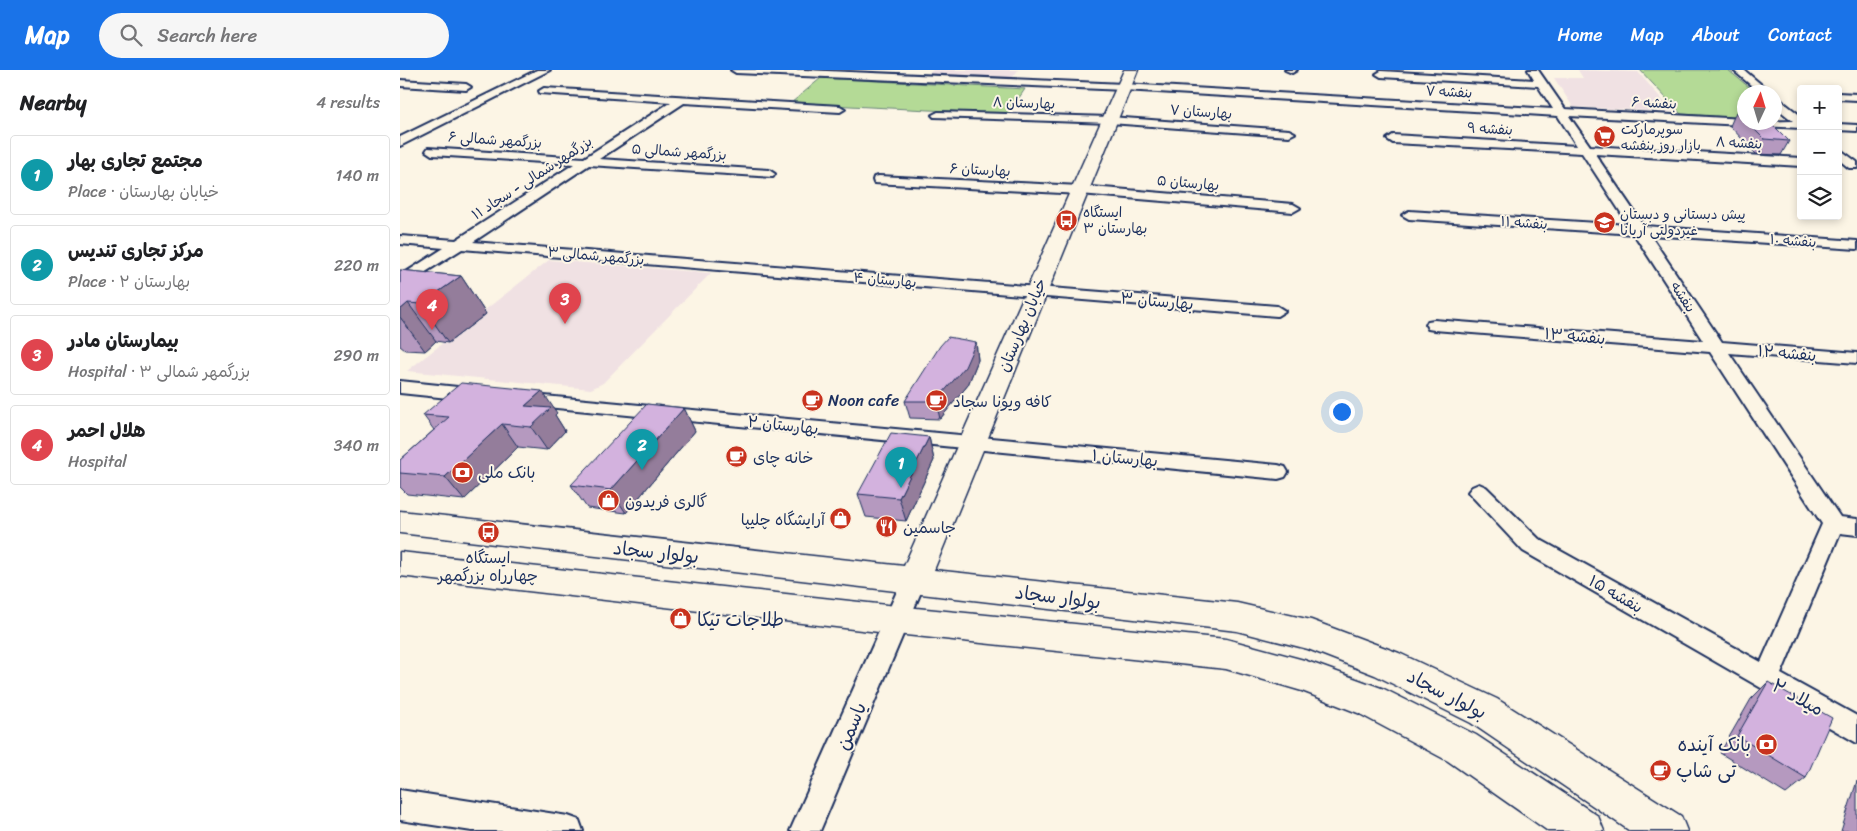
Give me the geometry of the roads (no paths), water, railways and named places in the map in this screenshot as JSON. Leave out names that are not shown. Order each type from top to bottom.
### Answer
[{"type":"main road","name":"خیابان بهارستان","points":[[914,580],[1127,79]]},
{"type":"main road","name":"بولوار سجاد","points":[[400,522],[1237,617],[1312,635],[1387,664],[1484,712],[1666,831]]},
{"type":"main road","points":[[400,564],[896,620],[1226,654],[1304,676],[1371,701],[1462,748],[1583,831]]},
{"type":"street","points":[[400,142],[545,70]]},
{"type":"street","name":"بنفشه ۷","points":[[736,70],[1127,79],[1335,101],[1562,113]]},
{"type":"street","points":[[1738,70],[1756,85]]},
{"type":"street","points":[[1381,74],[1537,76]]},
{"type":"street","name":"بنفشه","points":[[1537,76],[1833,524]]},
{"type":"street","points":[[401,83],[466,87]]},
{"type":"street","points":[[544,90],[840,109]]},
{"type":"street","points":[[1842,96],[1857,97]]},
{"type":"street","name":"بزرگمهر شمالی - سجاد ۱۱","points":[[400,283],[681,100]]},
{"type":"street","points":[[1782,107],[1797,120]]},
{"type":"street","name":"بنفشه ۶","points":[[1562,113],[1737,122]]},
{"type":"street","name":"بهارستان ۸","points":[[938,115],[1110,120]]},
{"type":"street","name":"بهارستان ۷","points":[[1110,120],[1290,133]]},
{"type":"street","name":"بنفشه ۶","points":[[1782,123],[1797,123]]},
{"type":"street","points":[[1842,127],[1857,128]]},
{"type":"street","name":"بنفشه ۹","points":[[1392,139],[1586,150]]},
{"type":"street","name":"بنفشه ۸","points":[[1586,150],[1797,162]]},
{"type":"street","name":"بزرگمهر شمالی ۶","points":[[432,151],[587,161]]},
{"type":"street","points":[[1842,155],[1855,165]]},
{"type":"street","name":"بزرگمهر شمالی ۵","points":[[587,161],[769,174]]},
{"type":"street","points":[[1842,164],[1855,165]]},
{"type":"street","name":"بهارستان ۶","points":[[879,180],[1080,190]]},
{"type":"street","name":"بهارستان ۵","points":[[1080,190],[1293,208]]},
{"type":"street","name":"بنفشه ۱۱","points":[[1409,215],[1639,230]]},
{"type":"street","name":"بنفشه ۱۰","points":[[1639,230],[1857,245]]},
{"type":"street","name":"بزرگمهر شمالی ۳","points":[[400,240],[733,268]]},
{"type":"street","name":"بهارستان ۴","points":[[733,268],[1036,292]]},
{"type":"street","name":"بهارستان ۳","points":[[1036,292],[1277,311]]},
{"type":"street","name":"بنفشه ۱۳","points":[[1434,325],[1716,347]]},
{"type":"street","name":"بنفشه ۱۲","points":[[1716,347],[1857,358]]},
{"type":"street","name":"بهارستان ۲","points":[[400,387],[972,444]]},
{"type":"street","name":"بهارستان ۱","points":[[972,444],[1278,472]]},
{"type":"street","name":"بنفشه ۱۵","points":[[1479,492],[1531,545],[1766,679]]},
{"type":"street","points":[[1766,679],[1833,524],[1857,527]]},
{"type":"street","name":"یاسمن","points":[[806,831],[914,580]]},
{"type":"street","name":"میلاد ۲","points":[[1766,679],[1857,730]]},
{"type":"street","points":[[400,805],[568,831]]},
{"type":"place","name":"سوپرمارکت بازار روز بنفشه","points":[[1605,137]]},
{"type":"place","name":"ایستگاه بهارستان ۳","points":[[1067,220]]},
{"type":"place","name":"پیش دبستانی و دبستان غیردولتی آریانا","points":[[1604,222]]},
{"type":"place","name":"بیمارستان مادر","points":[[565,324]]},
{"type":"place","name":"هلال احمر","points":[[432,330]]},
{"type":"place","name":"Noon cafe","points":[[812,400]]},
{"type":"place","name":"کافه ویونا سجاد","points":[[937,401]]},
{"type":"place","name":"خانه چای","points":[[737,457]]},
{"type":"place","name":"مرکز تجاری تندیس","points":[[642,470]]},
{"type":"place","name":"بانک ملی","points":[[462,472]]},
{"type":"place","name":"مجتمع تجاری بهار","points":[[901,488]]},
{"type":"place","name":"گالری فریدون","points":[[609,501]]},
{"type":"place","name":"آرایشگاه چلیپا","points":[[841,519]]},
{"type":"place","name":"جاسمین","points":[[887,527]]},
{"type":"place","name":"ایستگاه چهارراه بزرگمهر","points":[[488,533]]},
{"type":"place","name":"طلاجات تیکا","points":[[681,619]]},
{"type":"place","name":"بانک آینده","points":[[1767,744]]},
{"type":"place","name":"تی شاپ","points":[[1660,770]]}]
